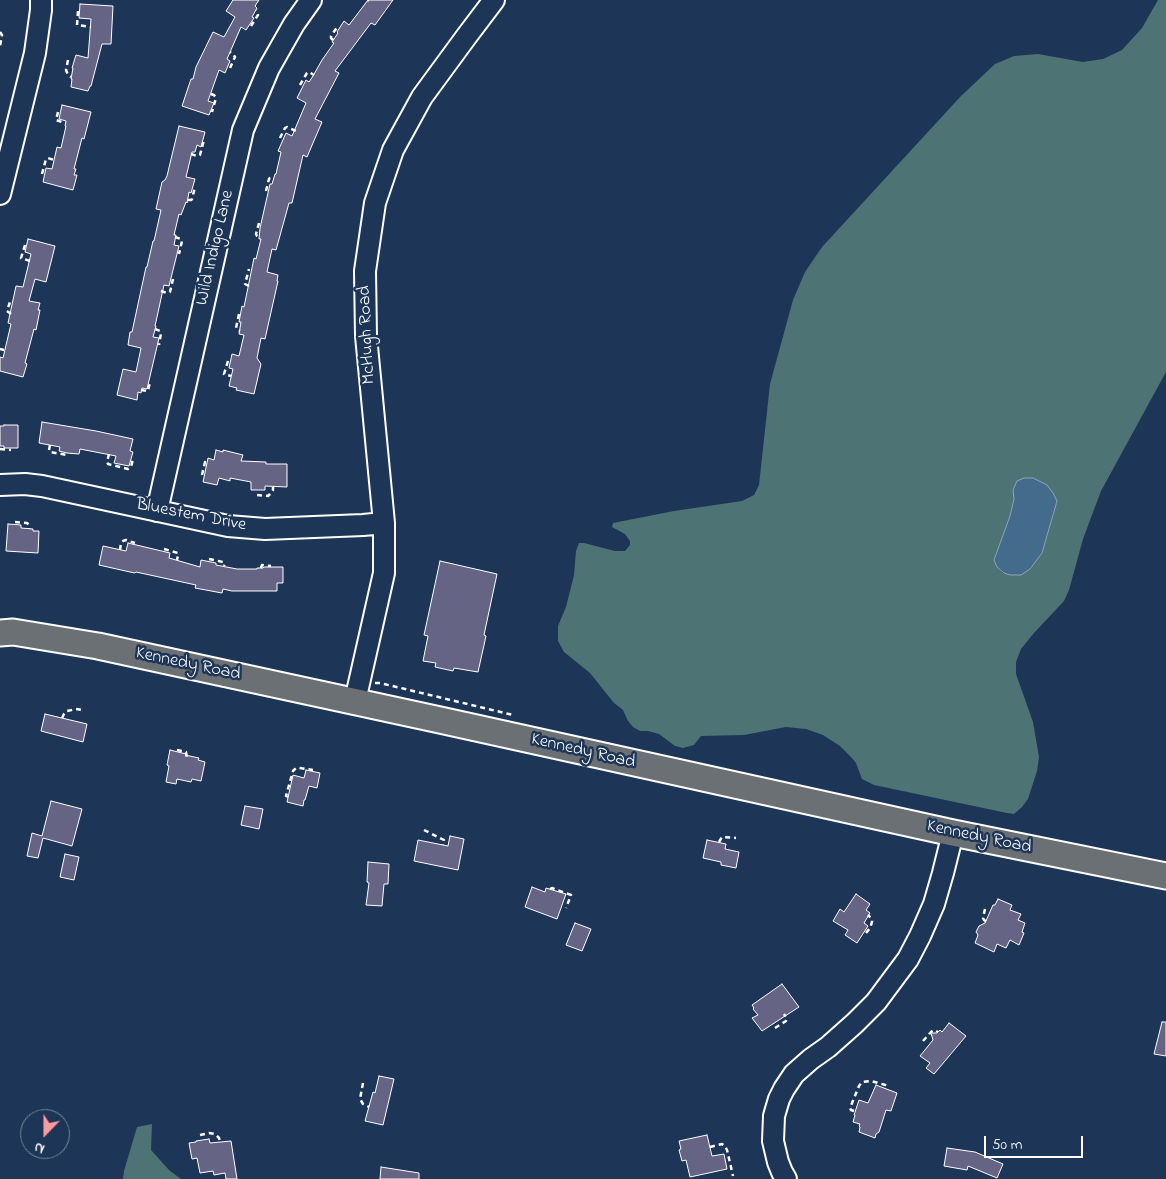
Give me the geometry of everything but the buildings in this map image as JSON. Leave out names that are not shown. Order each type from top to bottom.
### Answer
[{"type":"main road","name":"Kennedy Road","points":[[0,632],[13,632],[98,646],[953,834],[1166,876]]},
{"type":"street","points":[[0,194],[35,53],[41,10],[40,0]]},
{"type":"street","name":"Wild Indigo Lane","points":[[157,511],[243,130],[269,68],[294,24],[311,0]]},
{"type":"street","name":"McHugh Road","points":[[355,701],[384,573],[384,523],[366,336],[365,272],[375,203],[393,150],[422,97],[494,0]]},
{"type":"street","name":"Bluestem Drive","points":[[0,485],[25,484],[42,486],[228,526],[265,529],[384,523]]},
{"type":"street","points":[[786,1179],[778,1162],[773,1141],[774,1116],[779,1099],[794,1074],[828,1047],[876,1002],[908,959],[934,904],[953,834]]},
{"type":"path","points":[[251,26],[258,15],[256,10]]},
{"type":"path","points":[[78,11],[77,25],[91,27]]},
{"type":"path","points":[[333,40],[331,36],[338,26]]},
{"type":"path","points":[[0,32],[2,35],[0,46]]},
{"type":"path","points":[[230,52],[234,56],[230,68]]},
{"type":"path","points":[[68,60],[66,70],[71,77]]},
{"type":"path","points":[[300,85],[307,73],[314,74]]},
{"type":"path","points":[[211,94],[216,96],[212,112]]},
{"type":"path","points":[[58,112],[56,120],[65,123]]},
{"type":"path","points":[[280,138],[287,127],[296,131]]},
{"type":"path","points":[[191,154],[200,155],[204,140]]},
{"type":"path","points":[[42,174],[46,159],[54,160]]},
{"type":"path","points":[[266,191],[269,179],[274,178]]},
{"type":"path","points":[[188,200],[192,199],[195,187]]},
{"type":"path","points":[[259,223],[256,234],[259,237]]},
{"type":"path","points":[[176,237],[182,241],[179,254]]},
{"type":"path","points":[[25,245],[21,258],[30,261]]},
{"type":"path","points":[[249,270],[245,284],[249,286]]},
{"type":"path","points":[[161,291],[170,292],[173,279]]},
{"type":"path","points":[[11,298],[7,311],[11,314]]},
{"type":"path","points":[[238,314],[236,328],[240,331]]},
{"type":"path","points":[[155,329],[160,331],[161,334],[159,345]]},
{"type":"path","points":[[0,349],[4,350]]},
{"type":"path","points":[[228,360],[224,374],[231,376]]},
{"type":"path","points":[[141,390],[148,390],[150,382]]},
{"type":"path","points":[[50,445],[50,452],[67,455]]},
{"type":"path","points":[[0,449],[11,450]]},
{"type":"path","points":[[108,454],[107,462],[110,465],[128,469],[131,468],[133,459]]},
{"type":"path","points":[[202,474],[205,462],[208,463]]},
{"type":"path","points":[[257,495],[268,496],[273,490],[273,486]]},
{"type":"path","points":[[15,522],[27,523],[29,529]]},
{"type":"path","points":[[120,550],[123,541],[135,542]]},
{"type":"path","points":[[164,549],[178,552],[177,560]]},
{"type":"path","points":[[209,559],[223,562],[224,566]]},
{"type":"path","points":[[261,568],[262,565],[271,566]]},
{"type":"path","points":[[380,684],[513,715]]},
{"type":"path","points":[[62,718],[68,710],[83,710]]},
{"type":"path","points":[[177,750],[186,752],[187,758]]},
{"type":"path","points":[[288,797],[286,796],[293,771],[296,768],[313,770]]},
{"type":"path","points":[[424,830],[444,840],[443,845]]},
{"type":"path","points":[[720,842],[722,837],[736,838]]},
{"type":"path","points":[[550,889],[552,888],[571,895],[566,908]]},
{"type":"path","points":[[985,910],[983,918],[988,923]]},
{"type":"path","points":[[866,934],[872,922],[871,917],[868,915]]},
{"type":"path","points":[[776,1028],[786,1021],[787,1019],[784,1014]]},
{"type":"path","points":[[923,1041],[932,1030],[938,1032]]},
{"type":"path","points":[[854,1111],[850,1108],[862,1082],[871,1081],[889,1086]]},
{"type":"path","points":[[363,1083],[360,1099],[363,1104],[369,1107]]},
{"type":"path","points":[[200,1135],[213,1133],[218,1135],[220,1141]]},
{"type":"path","points":[[710,1147],[722,1144],[725,1146],[733,1176]]},
{"type":"green space","points":[[1158,0],[1166,0],[1166,372],[1101,491],[1083,539],[1069,590],[1064,601],[1021,649],[1016,662],[1016,674],[1033,722],[1039,757],[1037,771],[1028,799],[1014,814],[874,785],[862,779],[856,763],[840,746],[823,735],[806,729],[786,727],[744,735],[701,736],[694,745],[683,748],[675,746],[659,734],[640,731],[633,727],[623,710],[614,703],[590,673],[564,652],[558,641],[558,626],[566,607],[579,543],[615,551],[625,551],[630,545],[630,541],[625,534],[612,527],[613,523],[674,511],[742,501],[754,495],[759,485],[770,384],[793,300],[805,272],[822,247],[961,96],[995,64],[1014,56],[1038,54],[1083,62],[1103,59],[1122,50],[1142,28]],"holes":[[[1014,499],[1057,501],[1042,553],[1030,569],[1010,575],[1003,573],[997,567],[994,560]]]},
{"type":"green space","points":[[152,1124],[151,1150],[169,1170],[181,1179],[123,1179],[137,1127]]},
{"type":"water","points":[[1024,478],[1033,478],[1047,485],[1057,501],[1042,553],[1030,569],[1021,575],[1010,575],[997,567],[994,560],[1010,516],[1014,499],[1013,490],[1017,481]]}]
